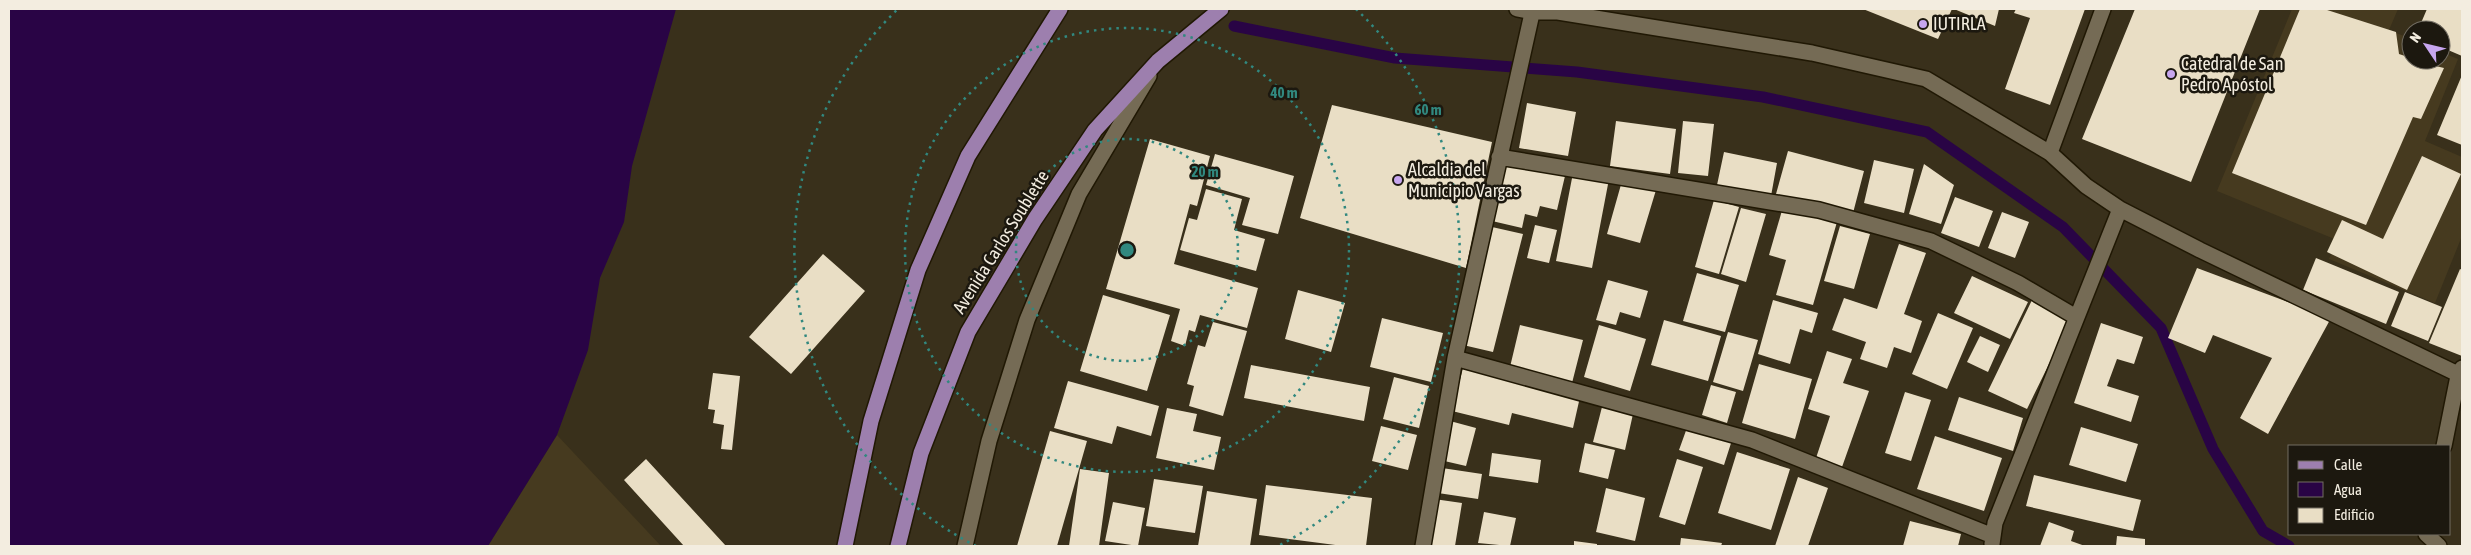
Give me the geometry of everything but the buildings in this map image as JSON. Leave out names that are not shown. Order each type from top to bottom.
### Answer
[{"type":"main road","points":[[845,546],[871,421],[918,270],[968,156],[1060,9]]},
{"type":"main road","name":"Avenida Carlos Soublette","points":[[898,546],[922,453],[968,332],[1035,219],[1095,130],[1158,61],[1221,9]]},
{"type":"street","points":[[1518,9],[1558,12],[1812,53],[1926,79],[2050,153],[2086,186],[2120,209],[2461,373],[2444,445]]},
{"type":"street","points":[[2050,153],[2103,9]]},
{"type":"street","points":[[1423,546],[1455,358],[1533,10]]},
{"type":"street","points":[[965,546],[989,441],[1026,320],[1080,194],[1158,61]]},
{"type":"street","points":[[1499,157],[1819,210],[1931,241],[2018,283],[2076,317]]},
{"type":"street","points":[[1455,358],[1752,440],[1993,541],[1996,523],[2087,286],[2120,209]]},
{"type":"street","points":[[2427,535],[2439,546]]},
{"type":"shaded area","points":[[2292,9],[2398,9],[2389,30],[2401,35],[2401,70],[2451,70],[2451,56],[2458,59],[2425,141],[2462,157],[2462,236],[2435,303],[2329,259],[2337,240],[2217,191]]},
{"type":"shaded area","points":[[557,435],[661,546],[488,546]]},
{"type":"water","points":[[9,9],[676,9],[632,166],[624,222],[600,278],[588,350],[557,435],[488,546],[9,546]]},
{"type":"waterway","points":[[1234,26],[1395,58],[1577,72],[1763,97],[1927,132],[2063,227],[2161,328],[2213,449],[2263,531],[2289,546]]},
{"type":"place","name":"IUTIRLA","points":[[1923,24]]},
{"type":"place","name":"Catedral de San Pedro Apóstol","points":[[2171,74]]},
{"type":"place","name":"Alcaldia del Municipio Vargas","points":[[1398,180]]}]
